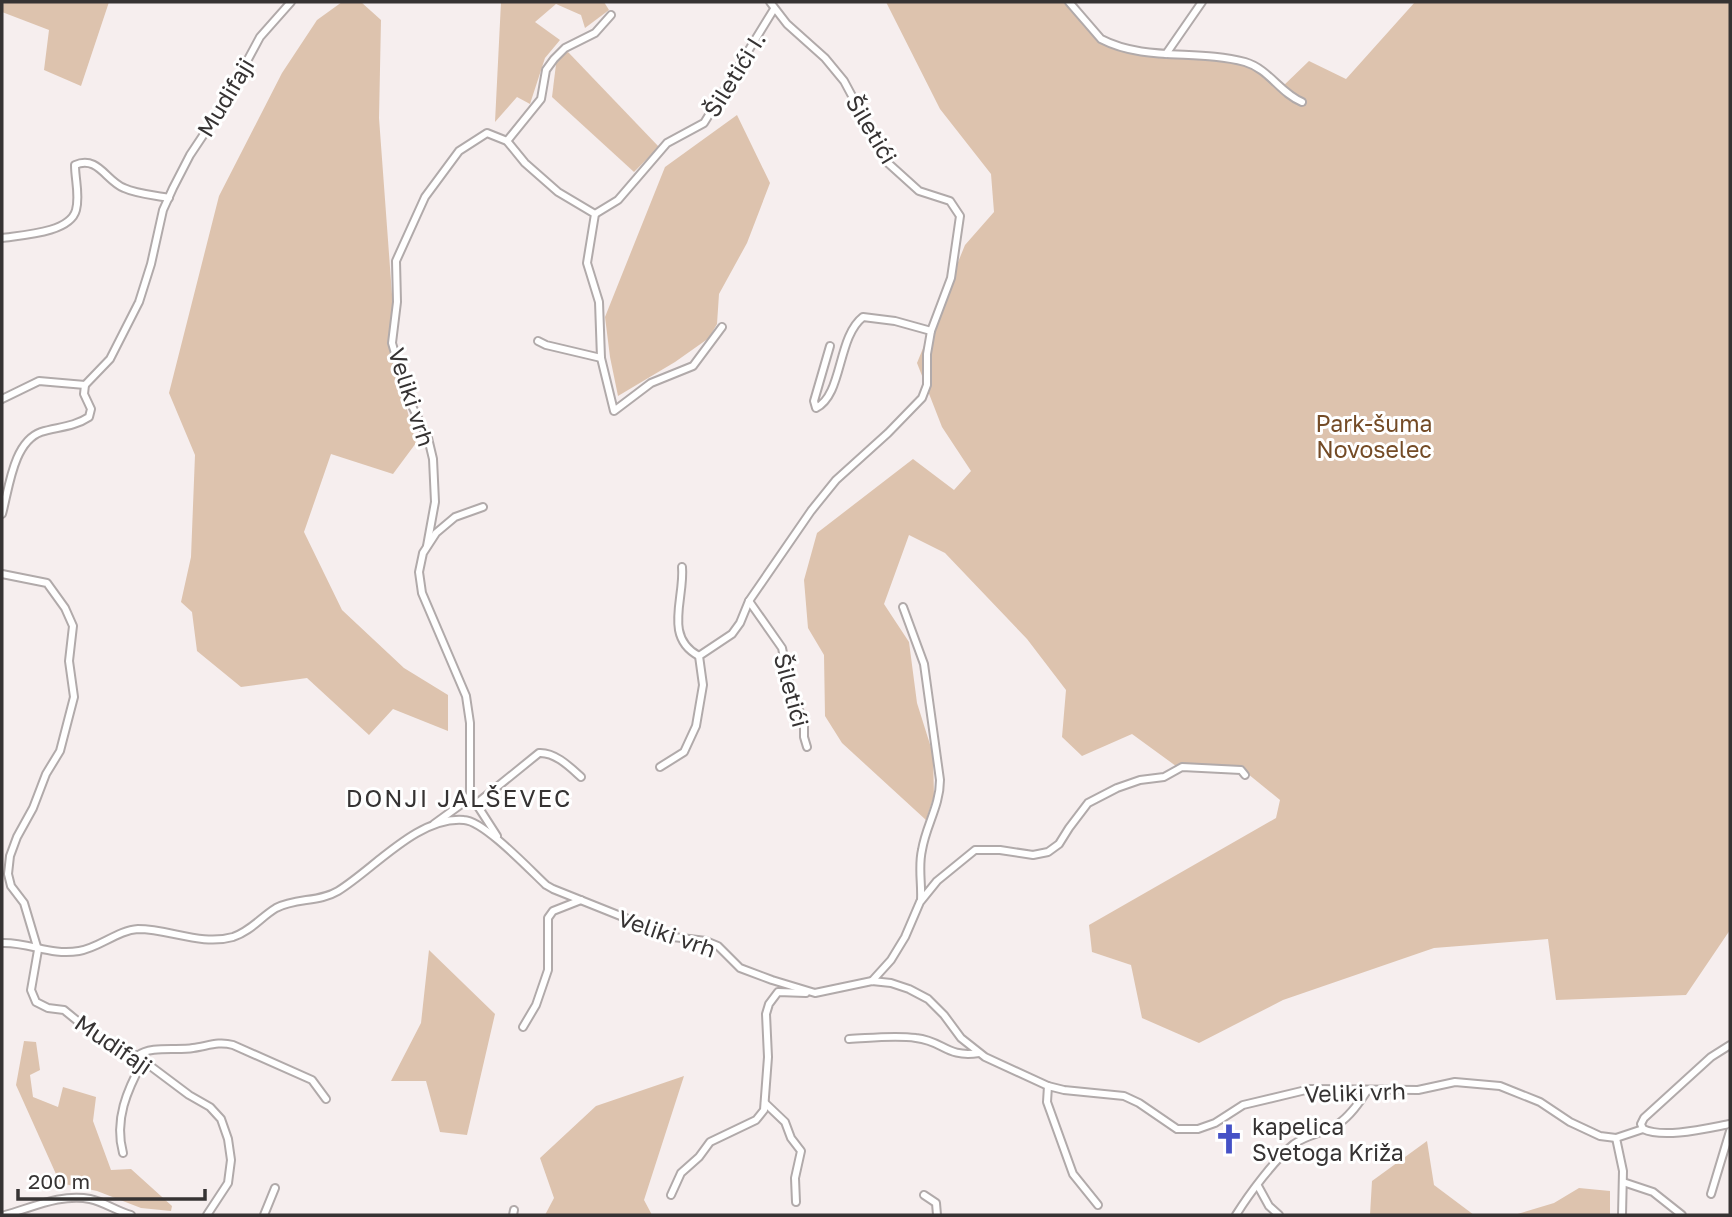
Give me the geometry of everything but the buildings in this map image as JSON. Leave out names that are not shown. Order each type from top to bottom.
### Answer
[{"type":"street","name":"Mudifaji","points":[[85,385],[110,359],[134,314],[151,264],[163,210],[190,155],[224,104],[260,37],[291,2]]},
{"type":"street","name":"Šiletići","points":[[699,656],[732,634],[749,601],[811,511],[836,480],[922,398],[927,385],[927,354],[931,331],[951,278],[960,216],[950,201],[919,191],[888,163],[844,82],[825,58],[770,2]]},
{"type":"street","points":[[1069,2],[1101,39],[1107,42],[1166,54],[1225,58],[1248,63],[1266,73],[1302,102]]},
{"type":"street","points":[[1166,54],[1202,2]]},
{"type":"street","name":"Šiletići I.","points":[[595,214],[618,200],[667,143],[704,123],[774,9]]},
{"type":"street","points":[[611,15],[595,33],[565,48],[554,59],[547,70],[541,100],[507,141],[525,163],[558,192],[595,214],[587,263],[599,302],[601,358],[614,411],[651,383],[693,366],[722,327]]},
{"type":"street","name":"Veliki vrh","points":[[503,845],[470,794],[470,723],[466,696],[422,593],[419,572],[435,502],[433,459],[428,438],[412,406],[393,343],[397,302],[396,261],[425,197],[459,151],[487,133],[507,141]]},
{"type":"street","points":[[2,238],[37,233],[64,225],[76,213],[78,194],[75,165],[80,163],[90,163],[101,169],[121,187],[169,198]]},
{"type":"street","points":[[830,346],[814,401],[816,408],[829,393],[854,327],[863,317],[895,321],[931,331]]},
{"type":"street","points":[[538,341],[601,358]]},
{"type":"street","points":[[2,399],[39,381],[85,385],[84,394],[90,409],[89,417],[80,423],[39,433],[26,442],[16,462],[2,514]]},
{"type":"street","points":[[427,546],[436,533],[455,517],[483,507]]},
{"type":"street","points":[[660,766],[684,752],[696,726],[703,685],[699,656],[683,645],[679,632],[682,567]]},
{"type":"street","name":"Mudifaji","points":[[2,574],[47,583],[65,608],[73,626],[69,661],[74,697],[69,722],[60,751],[46,774],[33,808],[5,864],[11,887],[24,903],[38,950],[31,990],[36,1002],[48,1008],[64,1010],[91,1032],[140,1059],[210,1107],[221,1119],[231,1160],[228,1183],[207,1215]]},
{"type":"street","name":"Šiletići","points":[[749,601],[782,648],[791,691],[804,722],[807,747]]},
{"type":"street","points":[[903,607],[924,664],[940,780],[940,799],[920,858],[920,902]]},
{"type":"street","points":[[476,804],[539,753],[544,752],[567,763],[581,777]]},
{"type":"street","points":[[872,981],[891,960],[905,937],[920,902],[937,881],[975,850],[1000,850],[1033,855],[1048,852],[1059,844],[1088,803],[1140,780],[1164,777],[1182,766],[1241,771],[1245,775]]},
{"type":"street","name":"Veliki vrh","points":[[2,943],[30,945],[38,950],[54,953],[81,951],[136,929],[219,940],[236,936],[250,929],[277,908],[336,893],[383,856],[463,803],[470,794]]},
{"type":"street","name":"Veliki vrh","points":[[431,826],[457,820],[472,821],[482,826],[546,885],[673,937],[706,941],[718,946],[740,968],[772,980],[815,993],[872,981],[891,983],[928,999],[961,1038],[979,1053],[1048,1086],[1124,1096],[1172,1126],[1184,1130],[1198,1129],[1214,1123],[1244,1105],[1310,1089],[1418,1090],[1455,1082],[1500,1086],[1540,1102],[1570,1122],[1600,1136],[1616,1138]]},
{"type":"street","points":[[523,1027],[536,1004],[548,970],[548,918],[553,911],[581,900]]},
{"type":"street","points":[[671,1195],[681,1173],[699,1157],[710,1142],[756,1120],[764,1110],[768,1057],[766,1014],[769,1004],[778,992],[815,993]]},
{"type":"street","points":[[849,1040],[914,1037],[925,1039],[959,1055],[979,1053]]},
{"type":"street","points":[[123,1153],[119,1134],[121,1113],[142,1053],[194,1048],[222,1042],[312,1080],[326,1099]]},
{"type":"street","points":[[1643,1129],[1641,1124],[1644,1118],[1711,1058],[1730,1045]]},
{"type":"street","points":[[1048,1086],[1047,1102],[1073,1174],[1098,1206]]},
{"type":"street","points":[[1236,1215],[1265,1173],[1294,1144],[1311,1134],[1339,1124],[1358,1105],[1367,1091]]},
{"type":"street","points":[[765,1104],[785,1122],[791,1138],[801,1151],[795,1178],[796,1202]]},
{"type":"street","points":[[1622,1215],[1623,1182],[1616,1138],[1643,1129],[1649,1132],[1675,1132],[1730,1124]]},
{"type":"street","points":[[1711,1194],[1730,1131]]},
{"type":"street","points":[[1623,1182],[1653,1192],[1682,1215]]},
{"type":"street","points":[[1258,1185],[1269,1206],[1279,1215]]},
{"type":"street","points":[[264,1215],[275,1188]]},
{"type":"street","points":[[924,1195],[936,1203],[937,1215]]},
{"type":"street","points":[[5,1215],[59,1199],[77,1197],[93,1199],[115,1211],[131,1215]]},
{"type":"green space","points":[[2,2],[109,2],[81,86],[44,70],[49,30],[2,12]]},
{"type":"green space","points":[[342,2],[361,2],[381,20],[379,118],[398,376],[416,443],[393,474],[331,454],[304,532],[342,610],[404,668],[448,695],[448,731],[393,709],[369,735],[307,678],[241,687],[197,651],[192,612],[181,602],[191,557],[195,455],[169,393],[219,196],[282,73],[317,20]]},
{"type":"green space","points":[[501,2],[604,2],[609,10],[585,28],[581,15],[556,4],[535,22],[560,40],[545,58],[530,104],[517,97],[495,122]]},
{"type":"green space","name":"Park-šuma Novoselec","points":[[886,2],[1067,2],[1095,37],[1117,49],[1253,65],[1281,88],[1309,61],[1346,79],[1415,2],[1730,2],[1730,930],[1686,995],[1556,1000],[1548,939],[1434,948],[1283,1000],[1199,1043],[1142,1018],[1131,965],[1092,952],[1089,925],[1276,818],[1280,800],[1237,765],[1180,769],[1132,734],[1082,756],[1062,737],[1066,690],[1027,639],[945,553],[909,535],[884,604],[909,642],[917,703],[933,754],[934,796],[926,820],[842,743],[825,716],[824,655],[808,628],[804,580],[817,533],[913,459],[954,490],[971,471],[942,427],[917,363],[965,245],[994,212],[991,174],[940,109]]},
{"type":"green space","points":[[568,52],[659,147],[634,172],[552,97],[557,56]]},
{"type":"green space","points":[[737,115],[770,183],[747,243],[719,294],[717,324],[709,338],[618,396],[605,317],[665,167]]},
{"type":"green space","points":[[429,950],[495,1014],[467,1135],[440,1132],[426,1081],[391,1081],[421,1023]]},
{"type":"green space","points":[[24,1041],[36,1042],[40,1070],[30,1075],[33,1097],[58,1107],[63,1087],[96,1097],[93,1121],[111,1170],[131,1169],[172,1206],[171,1211],[141,1208],[97,1191],[60,1183],[16,1085]]},
{"type":"green space","points":[[684,1076],[644,1200],[652,1215],[545,1215],[554,1198],[540,1158],[596,1106]]},
{"type":"green space","points":[[1427,1141],[1434,1185],[1474,1215],[1370,1215],[1372,1181]]},
{"type":"green space","points":[[1579,1188],[1610,1191],[1610,1215],[1514,1215],[1554,1203]]},
{"type":"place","name":"kapelica Svetoga Križa","points":[[1229,1139]]},
{"type":"district","name":"DONJI JALŠEVEC","points":[[459,797]]}]
